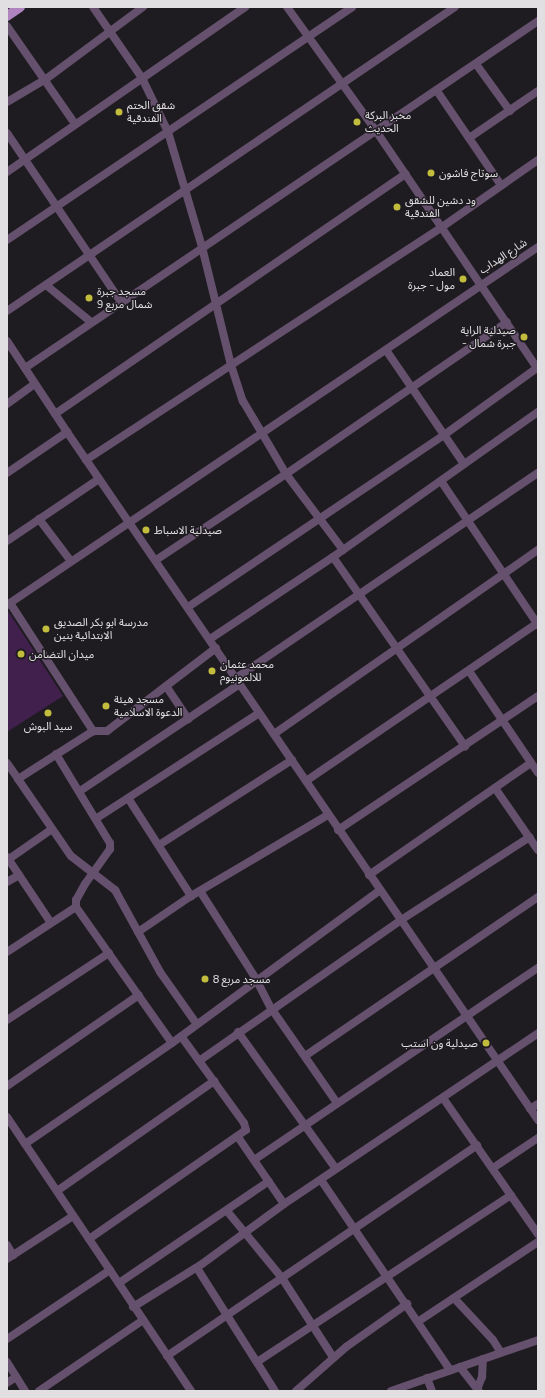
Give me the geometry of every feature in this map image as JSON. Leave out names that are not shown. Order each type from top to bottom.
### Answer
[{"type":"main road","points":[[7,16],[20,7]]},
{"type":"street","points":[[92,7],[142,78],[168,132],[202,248],[231,365],[244,401],[286,474],[342,550]]},
{"type":"street","points":[[7,102],[46,79],[109,30],[143,7]]},
{"type":"street","points":[[7,172],[245,7]]},
{"type":"street","points":[[188,607],[444,435],[538,368],[406,174],[287,7]]},
{"type":"street","points":[[7,240],[352,7]]},
{"type":"street","points":[[7,311],[185,192],[455,7]]},
{"type":"street","points":[[24,368],[437,91],[538,20]]},
{"type":"street","points":[[7,26],[46,79],[76,124]]},
{"type":"street","points":[[476,64],[510,111]]},
{"type":"street","points":[[437,91],[501,185]]},
{"type":"street","points":[[469,138],[538,91]]},
{"type":"street","points":[[7,133],[56,207],[91,255],[121,302]]},
{"type":"street","points":[[86,460],[442,227],[538,160]]},
{"type":"street","points":[[55,414],[406,174]]},
{"type":"street","name":"شارع الهداب","points":[[9,604],[70,560],[538,247]]},
{"type":"street","points":[[46,285],[91,322]]},
{"type":"street","points":[[156,560],[413,388],[507,322]]},
{"type":"street","points":[[7,341],[67,432],[210,639],[338,830],[538,1120]]},
{"type":"street","points":[[386,350],[464,464]]},
{"type":"street","points":[[7,404],[35,384]]},
{"type":"street","points":[[210,639],[334,557],[538,412]]},
{"type":"street","points":[[7,473],[67,432]]},
{"type":"street","points":[[80,791],[188,719],[238,681],[538,473]]},
{"type":"street","points":[[7,541],[99,479]]},
{"type":"street","points":[[306,781],[538,623],[441,481]]},
{"type":"street","points":[[39,519],[70,560]]},
{"type":"street","points":[[274,734],[504,572],[538,550]]},
{"type":"street","points":[[334,557],[360,596],[432,696],[465,746]]},
{"type":"street","points":[[9,604],[93,731]]},
{"type":"street","points":[[18,779],[93,731],[107,731],[216,648]]},
{"type":"street","points":[[469,671],[538,774]]},
{"type":"street","points":[[166,686],[188,719]]},
{"type":"street","points":[[338,830],[538,696]]},
{"type":"street","points":[[97,818],[259,713]]},
{"type":"street","points":[[56,754],[97,818],[108,838],[110,849],[94,874],[85,884],[76,900],[76,907],[172,1043]]},
{"type":"street","points":[[159,846],[292,760]]},
{"type":"street","points":[[7,763],[71,856],[115,890],[160,972],[196,1023]]},
{"type":"street","points":[[369,875],[531,763]]},
{"type":"street","points":[[495,788],[538,850]]},
{"type":"street","points":[[128,798],[191,896]]},
{"type":"street","points":[[138,932],[191,896],[328,815]]},
{"type":"street","points":[[51,923],[8,858],[52,829]]},
{"type":"street","points":[[199,1061],[271,1008],[401,920],[530,837]]},
{"type":"street","points":[[7,882],[19,874]]},
{"type":"street","points":[[25,1144],[172,1043],[196,1023],[380,890]]},
{"type":"street","points":[[200,891],[256,979],[271,1008],[337,1103]]},
{"type":"street","points":[[305,1056],[538,897]]},
{"type":"street","points":[[7,952],[76,907]]},
{"type":"street","points":[[7,1020],[109,952]]},
{"type":"street","points":[[254,1160],[538,968]]},
{"type":"street","points":[[7,1086],[138,995]]},
{"type":"street","points":[[238,1032],[336,1169]]},
{"type":"street","points":[[133,1307],[197,1268],[284,1204],[443,1098],[538,1032]]},
{"type":"street","points":[[89,1239],[244,1133],[246,1127],[181,1036]]},
{"type":"street","points":[[57,1191],[214,1081]]},
{"type":"street","points":[[443,1098],[538,1234]]},
{"type":"street","points":[[530,1109],[538,1104]]},
{"type":"street","points":[[8,1120],[191,1391]]},
{"type":"street","points":[[238,1137],[284,1204]]},
{"type":"street","points":[[493,1168],[538,1138]]},
{"type":"street","points":[[167,1356],[477,1145]]},
{"type":"street","points":[[321,1180],[388,1275],[450,1370]]},
{"type":"street","points":[[119,1283],[228,1211],[269,1181]]},
{"type":"street","points":[[257,1362],[312,1324],[511,1195]]},
{"type":"street","points":[[228,1211],[243,1233],[282,1278],[333,1357]]},
{"type":"street","points":[[7,1245],[10,1257],[73,1216]]},
{"type":"street","points":[[419,1321],[538,1242]]},
{"type":"street","points":[[197,1268],[228,1314],[275,1391]]},
{"type":"street","points":[[7,1339],[110,1270]]},
{"type":"street","points":[[454,1298],[493,1340],[501,1353]]},
{"type":"street","points":[[296,1391],[333,1357],[407,1304]]},
{"type":"street","points":[[39,1391],[143,1320]]},
{"type":"street","points":[[391,1391],[538,1340]]},
{"type":"street","points":[[478,1389],[482,1377],[483,1359]]},
{"type":"street","points":[[7,1362],[25,1391]]},
{"type":"street","points":[[460,1367],[478,1389]]},
{"type":"street","points":[[7,1383],[16,1377]]},
{"type":"street","points":[[427,1378],[432,1391]]},
{"type":"shaded area","name":"ميدان التضامن","points":[[8,611],[63,696],[7,732],[7,612]]},
{"type":"place","name":"شقق الختم الفندقية","points":[[119,112]]},
{"type":"place","name":"مخبز البركة الحديث","points":[[357,122]]},
{"type":"place","name":"سوتاج فاشون","points":[[431,173]]},
{"type":"place","name":"ود دشين للشقق الفندقية","points":[[397,207]]},
{"type":"place","name":"العماد مول - جبرة","points":[[463,279]]},
{"type":"place","name":"مسجد جبرة شمال مربع 9","points":[[89,298]]},
{"type":"place","name":"صيدلية الراية - جبرة شمال","points":[[524,337]]},
{"type":"place","name":"صيدلية الاسباط","points":[[146,530]]},
{"type":"place","name":"مدرسة ابو بكر الصديق الابتدائية بنين","points":[[46,629]]},
{"type":"place","name":"ميدان التضامن","points":[[21,654]]},
{"type":"place","name":"محمد عثمان للالمونيوم","points":[[212,671]]},
{"type":"place","name":"مسجد هيئة الدعوة الاسلامية","points":[[106,706]]},
{"type":"place","name":"سيد البوش","points":[[48,713]]},
{"type":"place","name":"مسجد مربع 8","points":[[205,979]]},
{"type":"place","name":"صيدلية ون استب","points":[[486,1043]]}]
